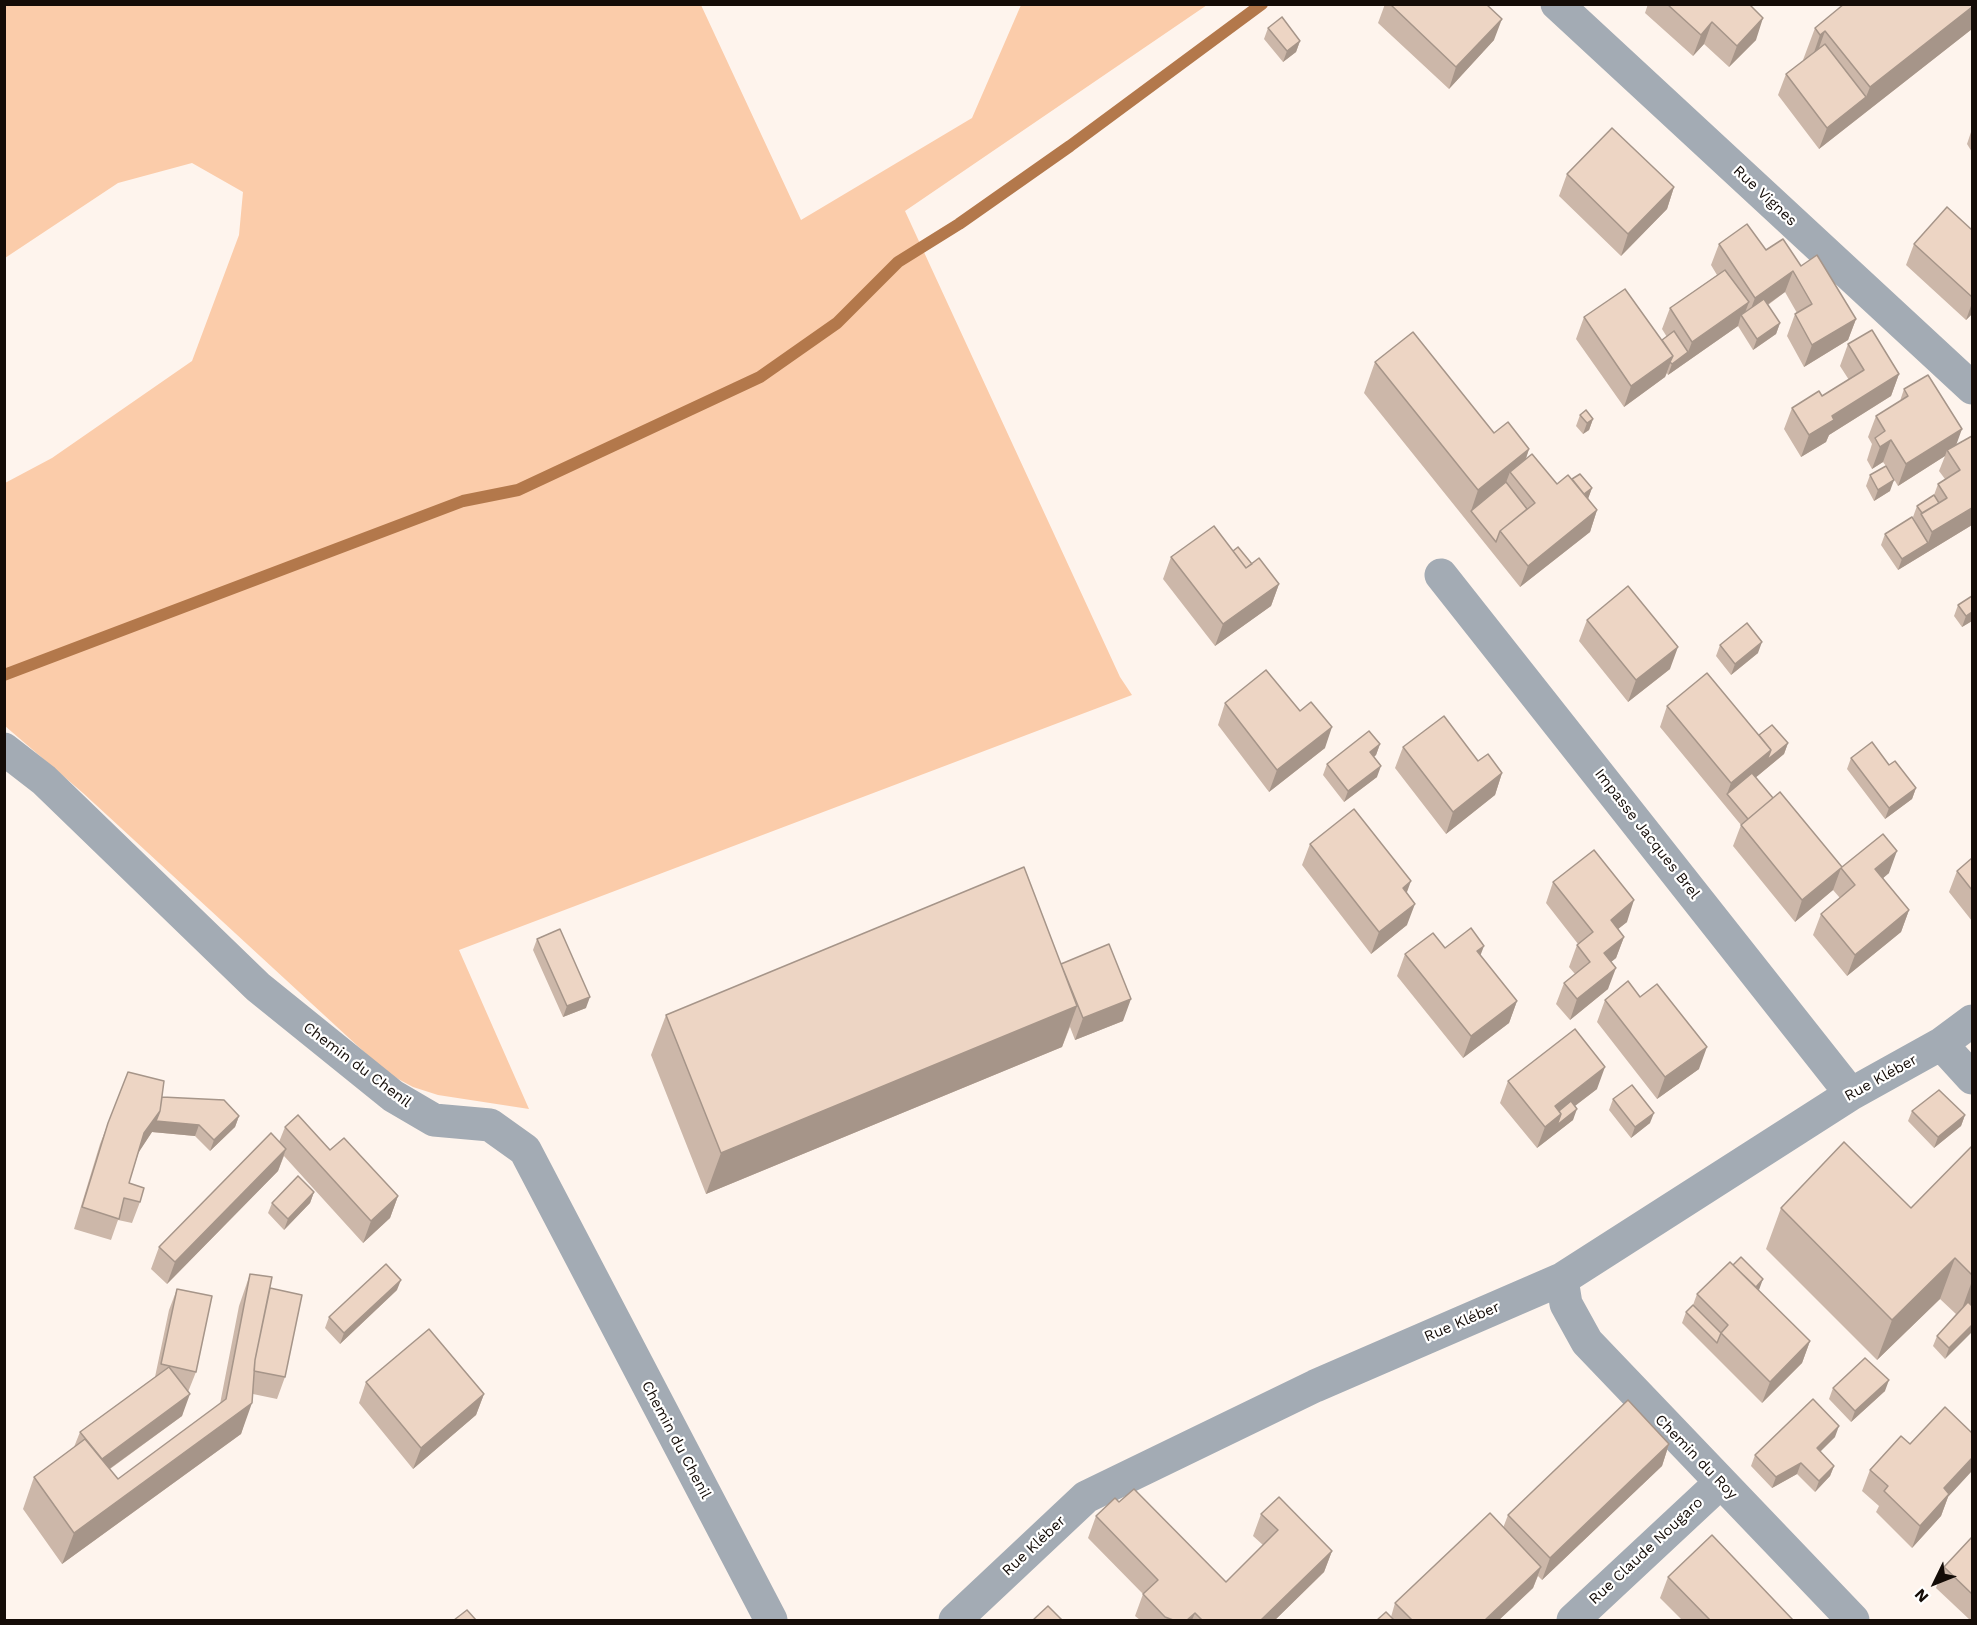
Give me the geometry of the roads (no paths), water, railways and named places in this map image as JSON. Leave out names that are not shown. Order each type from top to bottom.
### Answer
[{"type":"street","name":"Rue Vignes","points":[[1557,4],[1972,388]]},
{"type":"street","name":"Impasse Jacques Brel","points":[[1441,575],[1851,1094]]},
{"type":"street","name":"Chemin du Chenil","points":[[4,749],[44,780],[258,987],[393,1096],[434,1120],[490,1125],[525,1150],[771,1620]]},
{"type":"street","name":"Rue Kléber","points":[[955,1620],[1086,1497],[1315,1386],[1562,1280],[1851,1094],[1941,1044],[1972,1021]]},
{"type":"street","points":[[1941,1044],[1972,1078]]},
{"type":"street","name":"Chemin du Roy","points":[[1562,1280],[1566,1304],[1587,1342],[1853,1620]]},
{"type":"street","name":"Rue Claude Nougaro","points":[[1573,1620],[1720,1483]]},
{"type":"waterway","points":[[4,675],[463,501],[518,490],[760,377],[837,323],[898,262],[959,224],[1070,146],[1262,4]]}]
